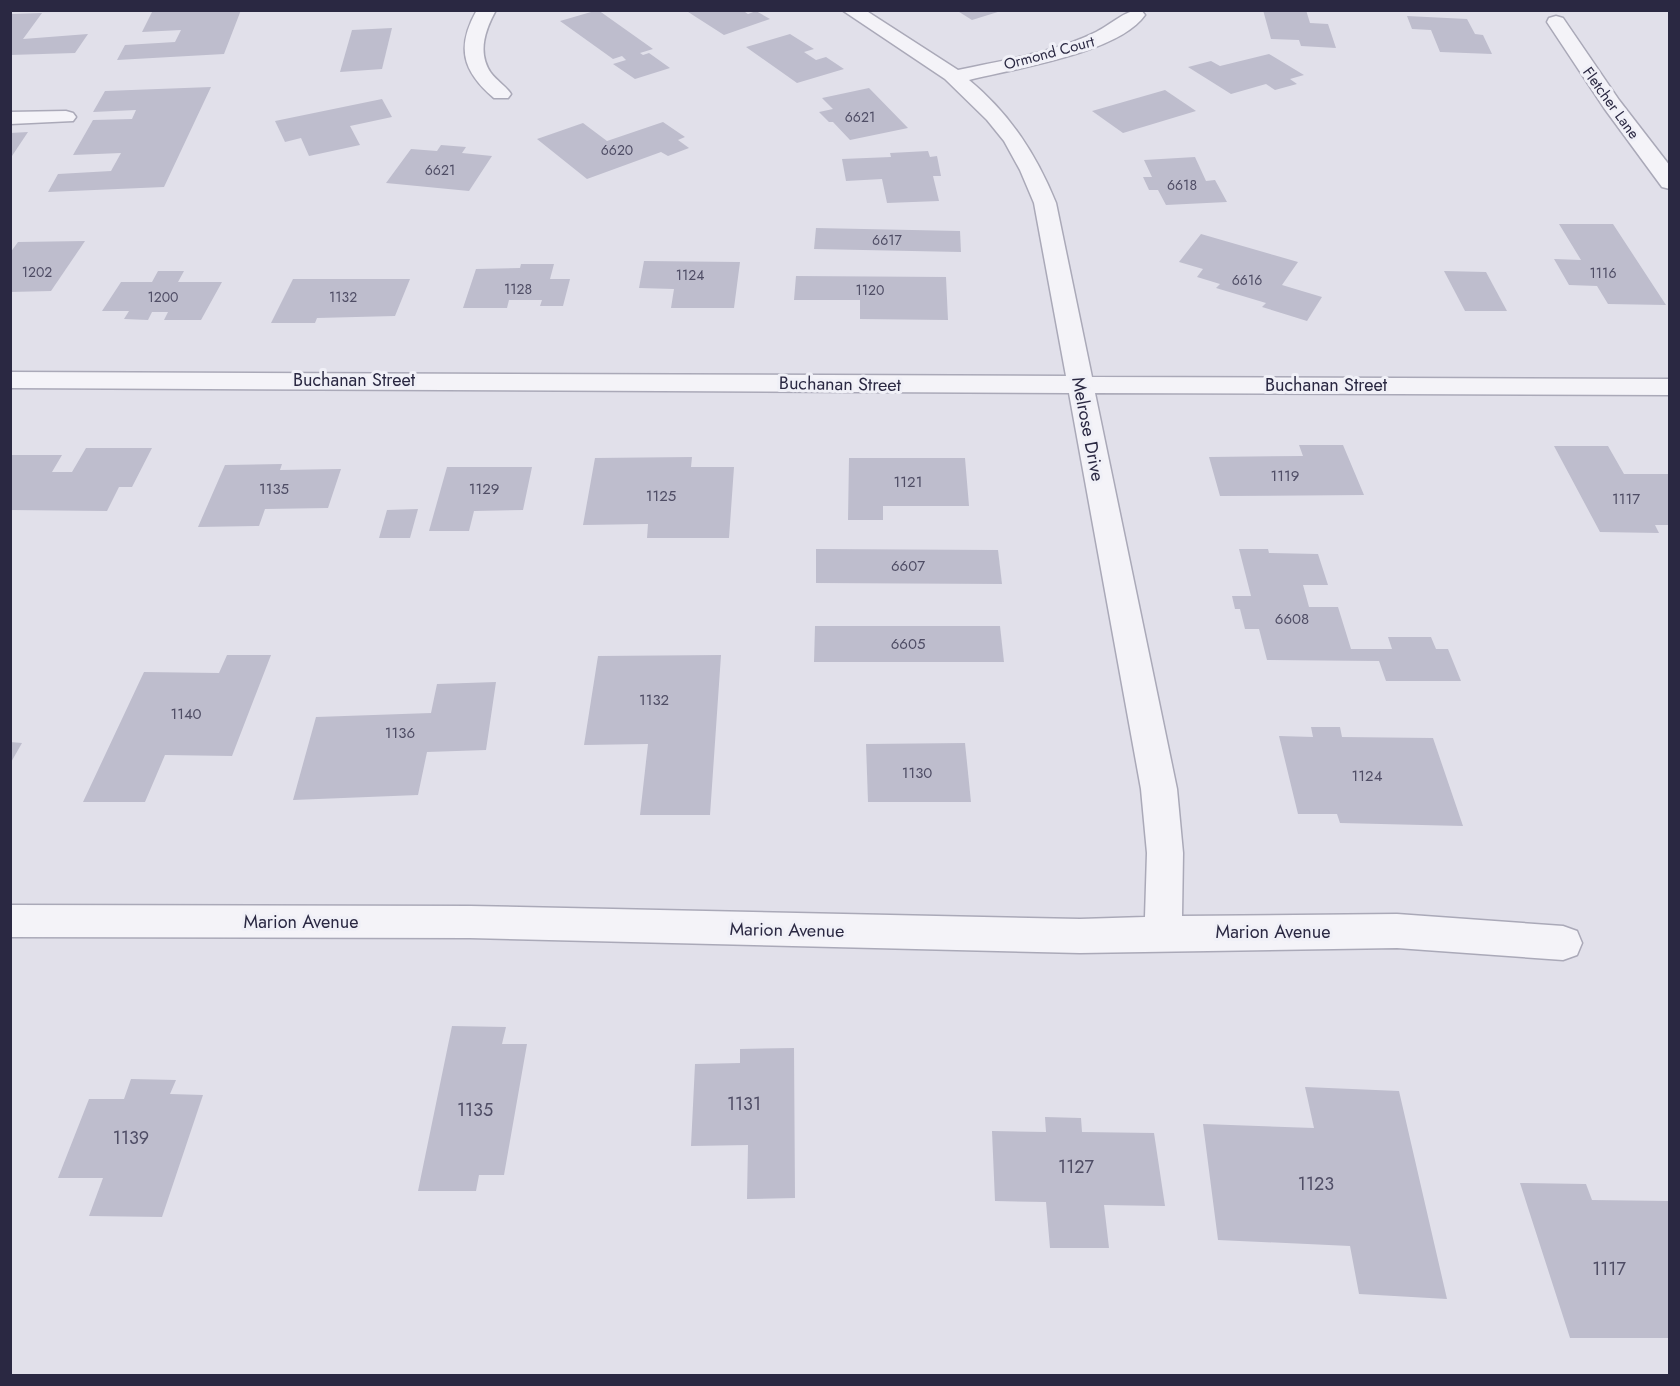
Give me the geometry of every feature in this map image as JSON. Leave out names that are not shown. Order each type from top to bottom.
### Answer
[{"type":"street","points":[[487,10],[477,25],[473,55],[478,70],[490,86],[501,94]]},
{"type":"street","name":"Melrose Drive","points":[[851,10],[923,53],[956,77],[983,102],[1010,133],[1030,165],[1045,203],[1078,384],[1159,789],[1165,853],[1163,933]]},
{"type":"street","name":"Ormond Court","points":[[956,77],[1089,44],[1112,34],[1136,15]]},
{"type":"street","name":"Fletcher Lane","points":[[1556,22],[1611,104],[1670,182]]},
{"type":"street","points":[[10,118],[66,117]]},
{"type":"street","name":"Buchanan Street","points":[[10,380],[1670,387]]},
{"type":"street","name":"Marion Avenue","points":[[10,921],[470,922],[1080,936],[1397,931],[1563,943]]},
{"type":"building","points":[[153,10],[241,10],[224,54],[117,60],[125,45],[175,42],[181,30],[142,32]]},
{"type":"building","points":[[598,10],[653,49],[640,53],[643,55],[649,53],[670,68],[635,79],[613,64],[626,60],[622,56],[613,59],[560,21]]},
{"type":"building","points":[[685,10],[742,10],[748,14],[756,11],[770,19],[724,35]]},
{"type":"building","points":[[956,10],[1000,10],[1001,11],[972,20]]},
{"type":"building","points":[[1263,10],[1306,10],[1310,23],[1328,24],[1336,48],[1301,46],[1299,40],[1271,39]]},
{"type":"building","points":[[42,13],[23,39],[88,34],[75,53],[10,55],[10,14]]},
{"type":"building","points":[[1407,16],[1467,19],[1475,34],[1483,35],[1492,54],[1440,52],[1431,30],[1412,29]]},
{"type":"building","points":[[392,28],[382,69],[340,72],[352,30]]},
{"type":"building","points":[[790,34],[814,49],[804,52],[816,60],[826,57],[844,69],[797,83],[746,47]]},
{"type":"building","points":[[1269,54],[1304,75],[1290,79],[1297,84],[1275,90],[1266,84],[1231,94],[1188,67],[1211,61],[1220,66]]},
{"type":"building","points":[[211,87],[164,187],[48,192],[58,174],[111,171],[121,153],[73,155],[93,120],[132,119],[136,110],[93,112],[105,91]]},
{"type":"building","points":[[869,88],[908,128],[850,140],[833,122],[829,122],[819,112],[833,109],[822,98]]},
{"type":"building","points":[[1165,90],[1196,111],[1123,133],[1092,111]]},
{"type":"building","points":[[382,99],[392,117],[350,126],[360,145],[309,156],[301,138],[285,142],[275,121]]},
{"type":"building","points":[[663,122],[685,137],[678,140],[689,148],[668,156],[661,152],[587,179],[537,139],[583,123],[607,141]]},
{"type":"building","points":[[28,132],[10,159],[10,133]]},
{"type":"building","points":[[441,145],[466,147],[462,153],[492,156],[469,191],[386,183],[411,149],[437,151]]},
{"type":"building","points":[[928,151],[930,157],[937,156],[941,176],[933,176],[939,201],[887,203],[882,179],[846,181],[842,159],[891,157],[890,153]]},
{"type":"building","points":[[1195,157],[1206,181],[1215,180],[1227,202],[1166,205],[1158,190],[1149,190],[1143,177],[1152,177],[1144,160]]},
{"type":"building","points":[[1559,224],[1613,224],[1666,305],[1608,304],[1597,286],[1569,285],[1554,259],[1581,260]]},
{"type":"building","points":[[816,228],[960,231],[961,252],[814,249]]},
{"type":"building","points":[[1201,234],[1298,262],[1282,285],[1322,297],[1307,321],[1262,307],[1266,303],[1216,288],[1220,284],[1197,277],[1203,269],[1179,262]]},
{"type":"building","points":[[85,241],[51,291],[10,292],[10,253],[18,242]]},
{"type":"building","points":[[644,261],[740,262],[734,308],[671,308],[674,289],[639,288]]},
{"type":"building","points":[[521,264],[554,264],[550,279],[570,279],[563,306],[540,306],[542,300],[509,300],[507,308],[463,308],[476,269],[520,268]]},
{"type":"building","points":[[158,271],[184,271],[178,282],[222,282],[201,320],[164,320],[168,312],[152,312],[148,320],[124,319],[129,311],[102,311],[121,282],[152,282]]},
{"type":"building","points":[[1444,271],[1486,272],[1507,311],[1465,311]]},
{"type":"building","points":[[796,276],[946,277],[948,320],[860,319],[860,300],[794,300]]},
{"type":"building","points":[[293,279],[410,279],[395,316],[317,318],[315,323],[271,323]]},
{"type":"building","points":[[1299,445],[1343,445],[1364,495],[1220,496],[1209,457],[1303,456]]},
{"type":"building","points":[[1554,446],[1608,446],[1624,474],[1670,474],[1670,525],[1655,525],[1659,533],[1600,532]]},
{"type":"building","points":[[86,448],[152,448],[132,487],[119,487],[107,511],[10,510],[10,455],[62,455],[52,472],[72,472]]},
{"type":"building","points":[[692,457],[691,467],[734,467],[729,538],[647,538],[648,524],[583,525],[595,458]]},
{"type":"building","points":[[849,458],[965,458],[969,506],[883,506],[883,520],[848,520]]},
{"type":"building","points":[[282,464],[280,470],[341,469],[328,508],[265,509],[259,526],[198,527],[225,465]]},
{"type":"building","points":[[447,467],[532,467],[523,510],[474,511],[469,531],[429,531]]},
{"type":"building","points":[[418,509],[410,538],[379,538],[387,510]]},
{"type":"building","points":[[816,549],[998,550],[1002,584],[816,583]]},
{"type":"building","points":[[1239,549],[1268,549],[1269,553],[1318,554],[1328,585],[1303,585],[1309,607],[1338,607],[1351,649],[1392,649],[1388,637],[1431,637],[1436,649],[1448,649],[1461,681],[1386,681],[1379,661],[1267,660],[1259,629],[1245,629],[1240,609],[1235,609],[1232,596],[1251,596]]},
{"type":"building","points":[[815,626],[1000,626],[1004,662],[814,662]]},
{"type":"building","points":[[227,655],[271,655],[232,756],[165,755],[145,802],[83,802],[144,672],[219,673]]},
{"type":"building","points":[[721,655],[710,815],[640,815],[648,744],[584,745],[598,656]]},
{"type":"building","points":[[496,682],[486,750],[427,752],[418,795],[293,800],[316,717],[431,713],[437,684]]},
{"type":"building","points":[[1311,727],[1340,727],[1342,737],[1433,738],[1463,826],[1340,823],[1337,814],[1298,814],[1279,736],[1313,737]]},
{"type":"building","points":[[10,742],[22,743],[10,764]]},
{"type":"building","points":[[965,743],[971,802],[868,802],[866,744]]},
{"type":"building","points":[[452,1026],[506,1027],[502,1044],[527,1044],[504,1175],[479,1175],[476,1191],[418,1191]]},
{"type":"building","points":[[794,1048],[795,1198],[747,1199],[748,1145],[691,1146],[695,1064],[740,1063],[740,1049]]},
{"type":"building","points":[[131,1079],[176,1080],[170,1094],[203,1095],[162,1217],[89,1216],[103,1178],[58,1178],[89,1099],[124,1099]]},
{"type":"building","points":[[1305,1087],[1399,1091],[1447,1299],[1359,1294],[1350,1246],[1218,1240],[1203,1124],[1314,1128]]},
{"type":"building","points":[[1045,1117],[1081,1118],[1082,1132],[1154,1133],[1165,1206],[1104,1205],[1109,1248],[1050,1248],[1046,1202],[995,1201],[992,1131],[1046,1132]]},
{"type":"building","points":[[1520,1183],[1586,1184],[1592,1200],[1670,1201],[1670,1338],[1570,1338]]}]
